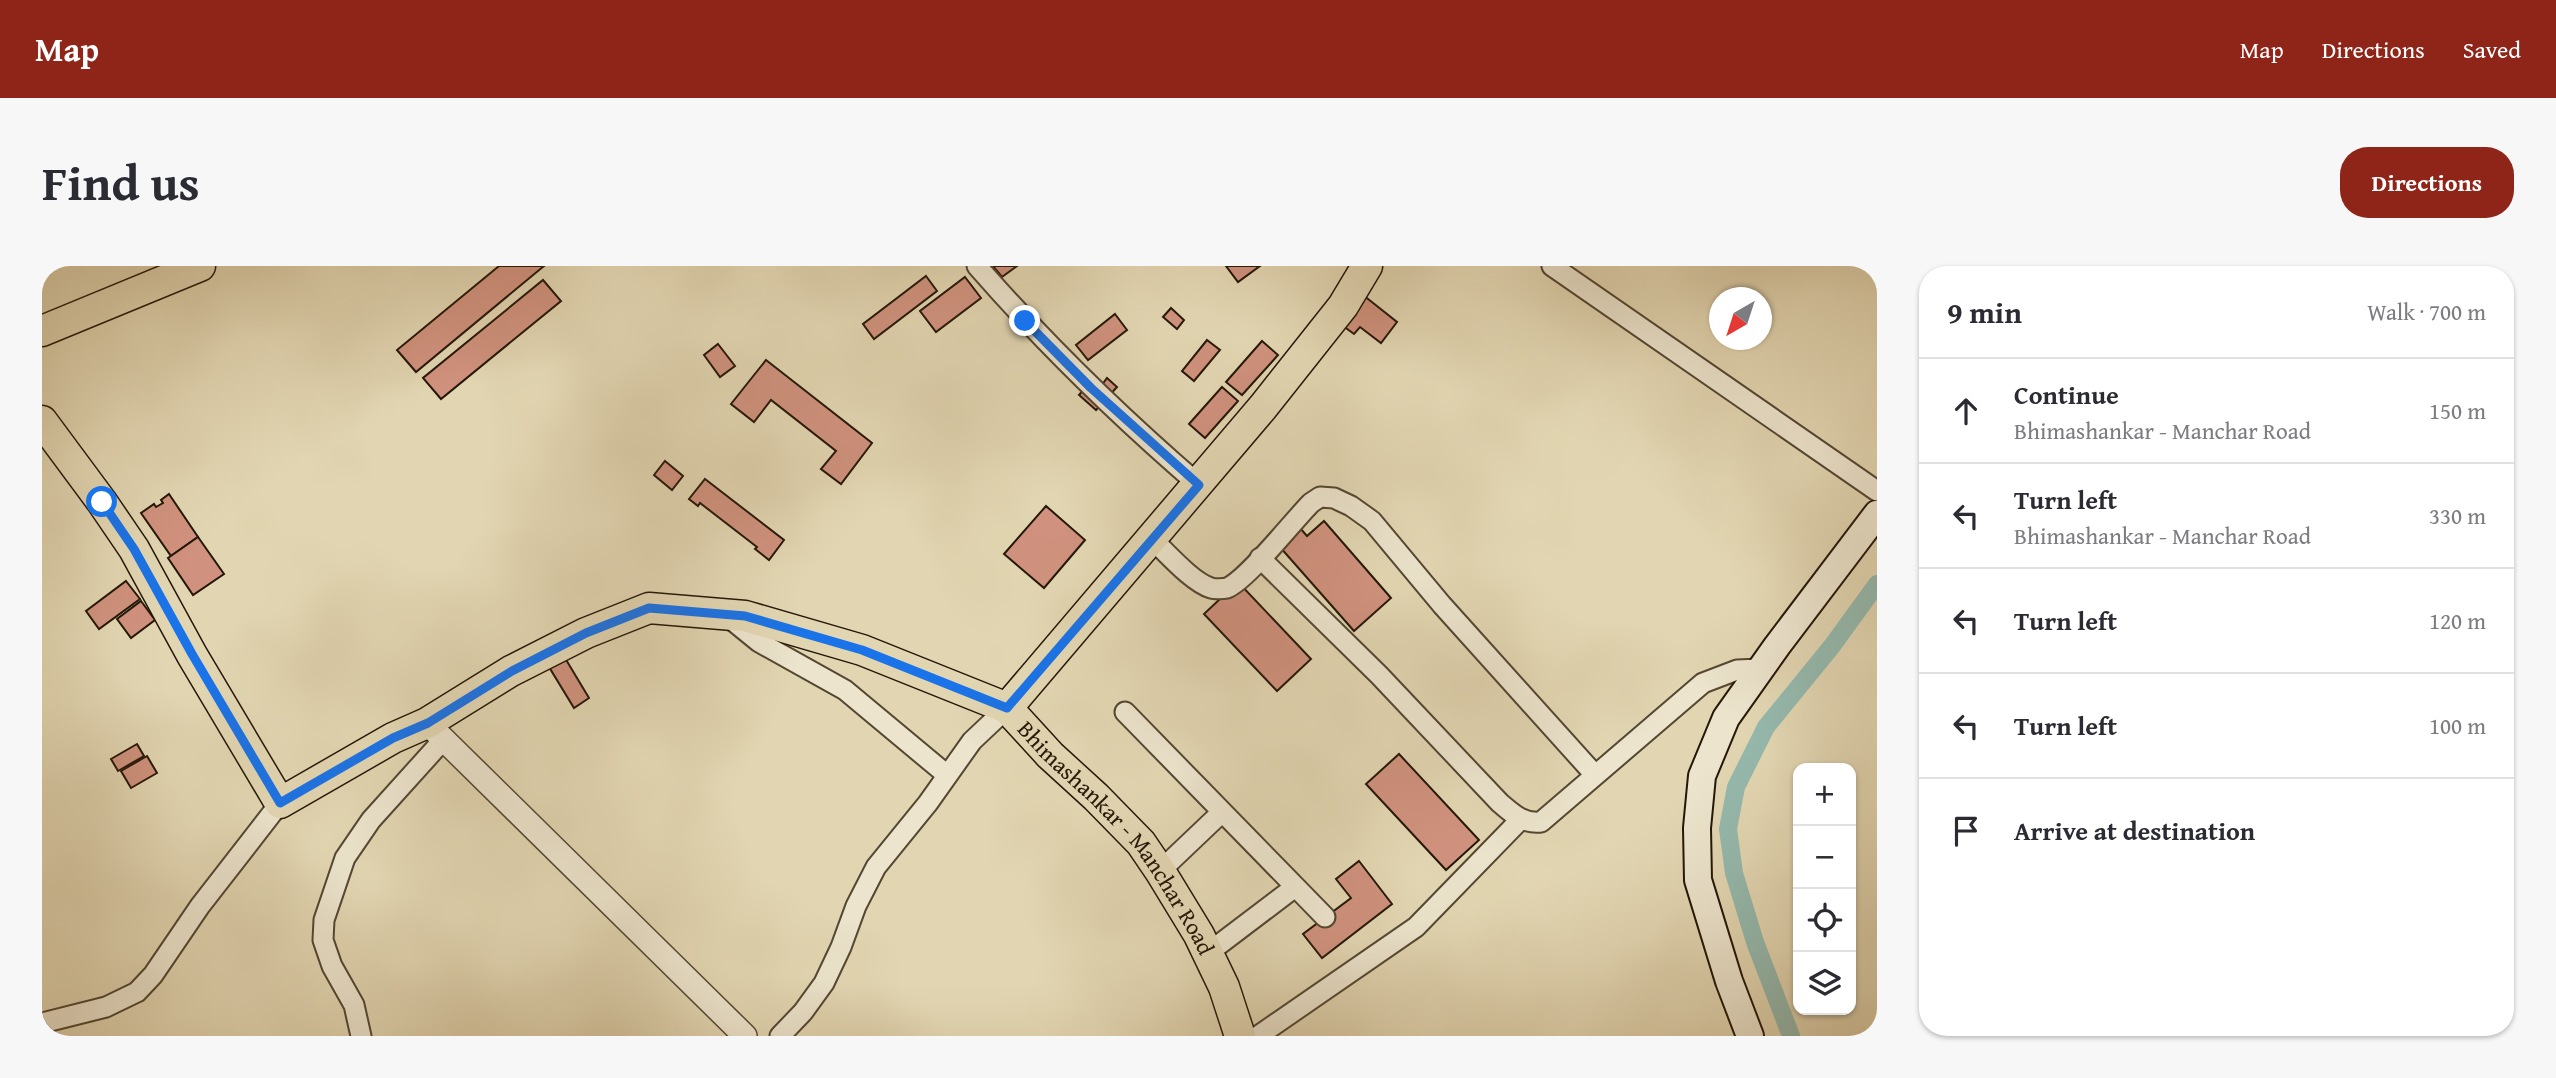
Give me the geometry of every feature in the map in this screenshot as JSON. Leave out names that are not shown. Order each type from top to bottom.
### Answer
[{"type":"main road","points":[[42,331],[200,266]]},
{"type":"main road","points":[[1007,708],[1199,485],[1343,306],[1367,266]]},
{"type":"main road","points":[[42,421],[134,549],[280,803]]},
{"type":"main road","points":[[1750,1036],[1728,981],[1698,880],[1697,828],[1702,776],[1726,718],[1877,514]]},
{"type":"main road","name":"Bhimashankar - Manchar Road","points":[[280,803],[393,738],[436,731],[512,671],[586,633],[649,608],[745,616],[862,650],[1007,708],[1050,755],[1096,797],[1140,843],[1160,871],[1208,954],[1224,987],[1240,1036]]},
{"type":"street","points":[[977,266],[1025,321],[1091,388],[1199,485]]},
{"type":"street","points":[[1552,266],[1877,491]]},
{"type":"street","points":[[1152,539],[1197,580],[1212,589],[1226,588],[1240,579],[1292,522],[1320,497],[1335,498],[1351,506],[1372,521],[1442,605],[1595,775]]},
{"type":"street","points":[[1260,558],[1379,675],[1500,803],[1529,823],[1541,822],[1703,683],[1737,670],[1760,669]]},
{"type":"street","points":[[724,613],[759,642],[845,690],[947,775]]},
{"type":"street","points":[[780,1036],[803,1012],[824,983],[856,906],[876,867],[928,803],[971,741],[1007,708]]},
{"type":"street","points":[[1125,712],[1325,917]]},
{"type":"street","points":[[360,1036],[354,1005],[332,966],[323,940],[324,920],[345,858],[436,731],[745,1036]]},
{"type":"street","points":[[42,1023],[106,1007],[137,992],[153,975],[222,876],[280,803]]},
{"type":"street","points":[[1160,871],[1221,813]]},
{"type":"street","points":[[1258,1036],[1416,927],[1521,819]]},
{"type":"street","points":[[1208,954],[1295,887]]},
{"type":"building","points":[[499,266],[544,266],[416,372],[397,350]]},
{"type":"building","points":[[993,266],[1017,266],[1002,277]]},
{"type":"building","points":[[1226,266],[1260,266],[1238,282]]},
{"type":"building","points":[[926,276],[937,291],[874,339],[863,324]]},
{"type":"building","points":[[965,277],[981,298],[936,332],[920,311]]},
{"type":"building","points":[[543,280],[561,301],[441,399],[423,378]]},
{"type":"building","points":[[1358,291],[1397,322],[1381,343],[1360,327],[1354,334],[1335,320]]},
{"type":"building","points":[[1171,308],[1184,320],[1177,329],[1163,317]]},
{"type":"building","points":[[1115,314],[1127,330],[1088,360],[1076,345]]},
{"type":"building","points":[[1207,340],[1220,350],[1194,381],[1182,371]]},
{"type":"building","points":[[1262,341],[1278,355],[1242,395],[1226,382]]},
{"type":"building","points":[[718,344],[735,366],[720,377],[704,355]]},
{"type":"building","points":[[766,360],[872,443],[841,484],[821,469],[836,451],[771,400],[754,422],[731,404]]},
{"type":"building","points":[[1107,378],[1117,387],[1096,410],[1079,395],[1093,379],[1101,386]]},
{"type":"building","points":[[1222,387],[1238,401],[1205,438],[1189,424]]},
{"type":"building","points":[[665,461],[683,476],[672,490],[654,475]]},
{"type":"building","points":[[705,479],[784,540],[769,560],[755,549],[757,547],[700,503],[698,506],[689,499]]},
{"type":"building","points":[[169,494],[198,537],[171,556],[141,513],[154,504],[156,507],[163,503],[161,500]]},
{"type":"building","points":[[1046,506],[1085,540],[1044,588],[1004,554]]},
{"type":"building","points":[[1293,520],[1307,536],[1324,521],[1391,598],[1354,631],[1272,538]]},
{"type":"building","points":[[198,537],[224,574],[193,595],[168,558]]},
{"type":"building","points":[[126,581],[140,599],[99,629],[86,611]]},
{"type":"building","points":[[1238,582],[1311,659],[1277,691],[1204,614]]},
{"type":"building","points":[[141,601],[155,620],[131,638],[117,619]]},
{"type":"building","points":[[562,653],[589,698],[574,708],[546,662]]},
{"type":"building","points":[[137,744],[144,756],[118,771],[111,759]]},
{"type":"building","points":[[1399,754],[1479,840],[1446,870],[1366,784]]},
{"type":"building","points":[[147,756],[157,773],[131,788],[121,771]]},
{"type":"building","points":[[1359,861],[1392,904],[1322,958],[1303,934],[1351,898],[1336,879]]},
{"type":"waterway","points":[[1791,1036],[1755,942],[1734,873],[1728,829],[1736,787],[1766,727],[1832,646],[1877,584]]},
{"type":"route","points":[[102,502],[134,549],[280,803],[343,765],[428,723],[512,671],[586,633],[649,608],[745,616],[862,650],[1007,708],[1199,485],[1091,388],[1025,321]]}]
